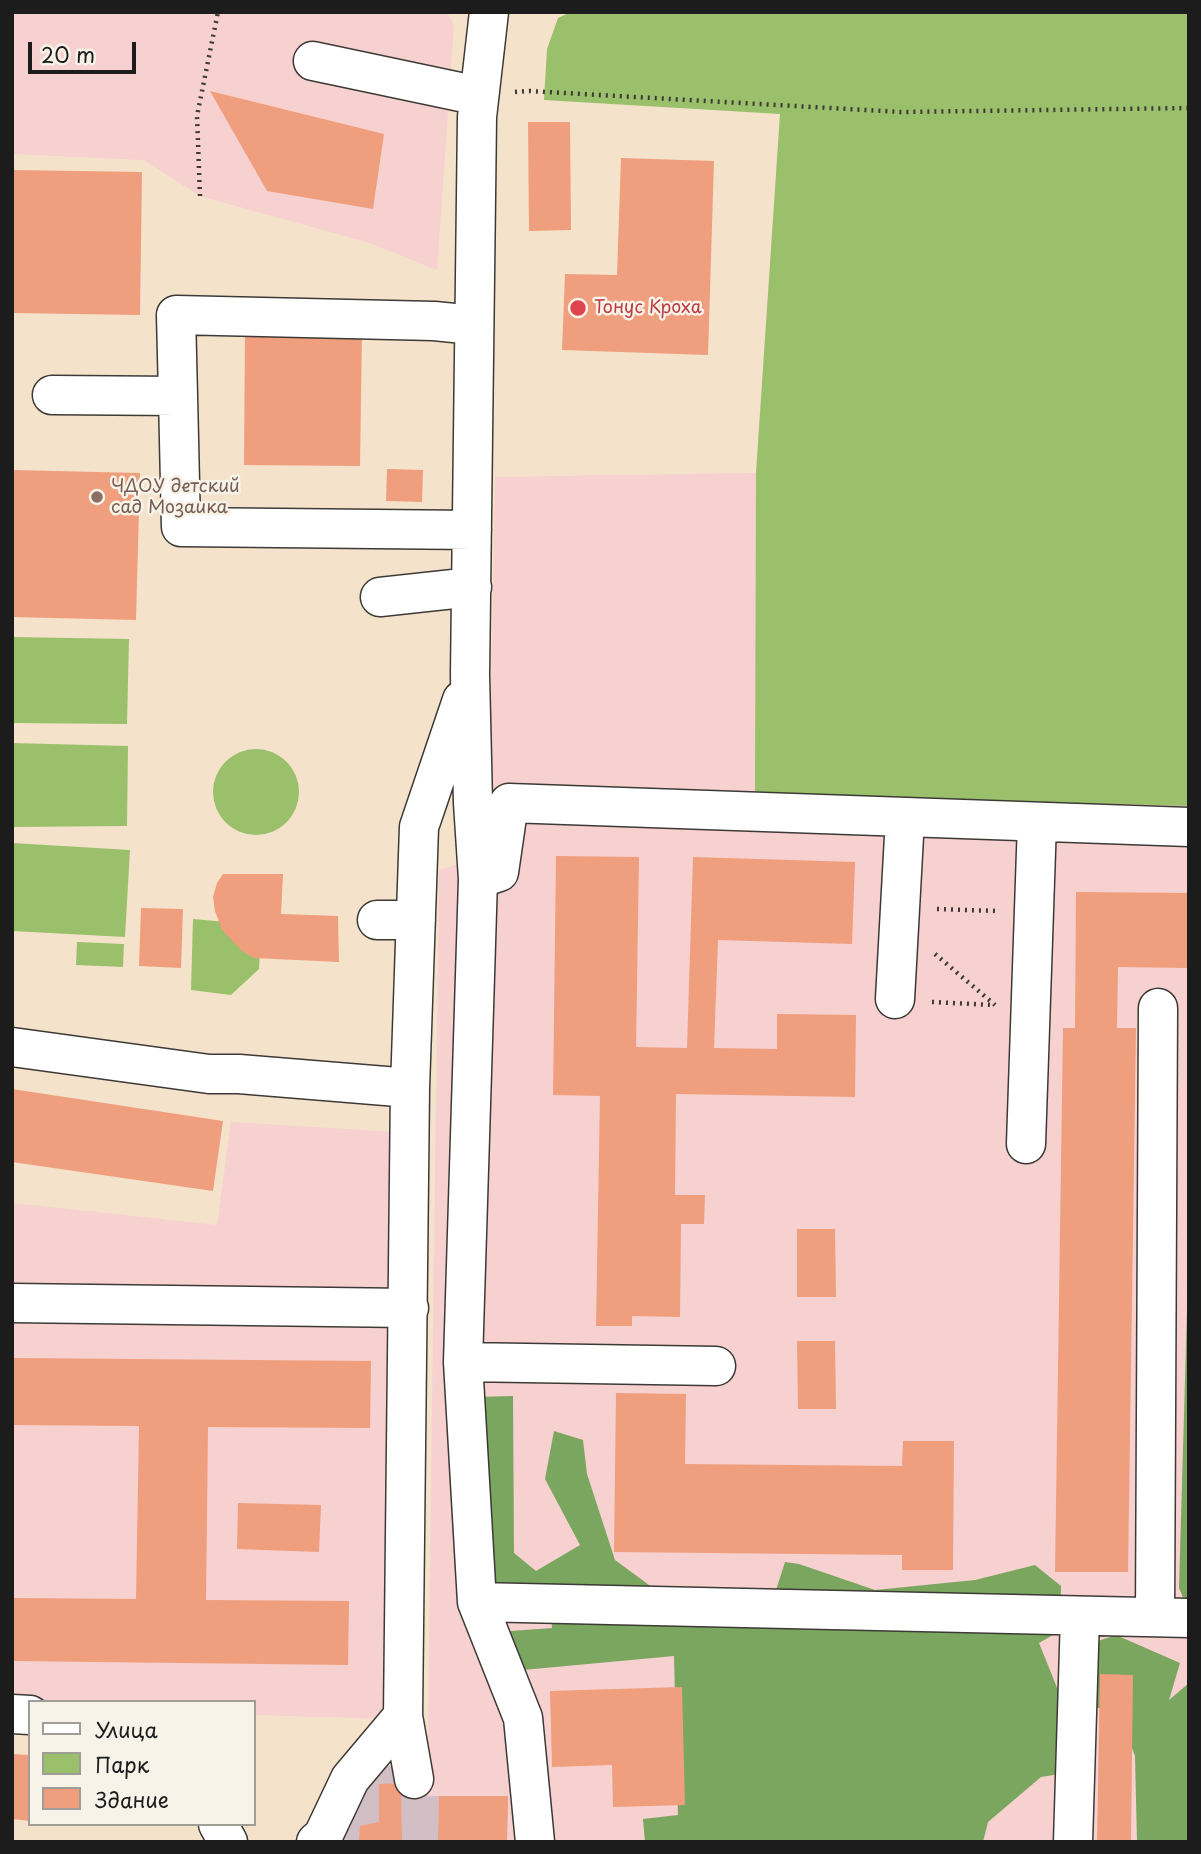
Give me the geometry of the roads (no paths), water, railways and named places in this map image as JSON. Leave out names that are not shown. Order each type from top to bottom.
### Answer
[{"type":"street","points":[[489,12],[477,117],[470,675],[491,803],[499,872],[478,879],[463,1362],[477,1602],[523,1718],[535,1842]]},
{"type":"street","points":[[313,61],[480,96]]},
{"type":"street","points":[[472,530],[181,527],[176,315],[434,321],[474,325]]},
{"type":"street","points":[[52,395],[178,396]]},
{"type":"street","points":[[380,597],[472,587]]},
{"type":"street","points":[[414,1779],[403,1716],[411,1088],[419,827],[470,675]]},
{"type":"street","points":[[491,803],[1037,822],[1178,830]]},
{"type":"street","points":[[895,999],[905,818]]},
{"type":"street","points":[[1026,1144],[1013,1007],[1034,912],[1037,822]]},
{"type":"street","points":[[377,920],[416,920]]},
{"type":"street","points":[[477,1602],[1172,1618],[1158,1007]]},
{"type":"street","points":[[12,1046],[209,1074],[411,1088]]},
{"type":"street","points":[[12,1303],[408,1308]]},
{"type":"street","points":[[463,1362],[716,1366]]},
{"type":"street","points":[[1073,1842],[1080,1616]]},
{"type":"street","points":[[316,1842],[323,1836],[350,1779],[403,1716]]},
{"type":"street","points":[[219,1826],[228,1842]]},
{"type":"place","name":"Тонус Кроха","points":[[578,308]]},
{"type":"place","name":"ЧДОУ детский сад Мозаика","points":[[97,497]]}]
